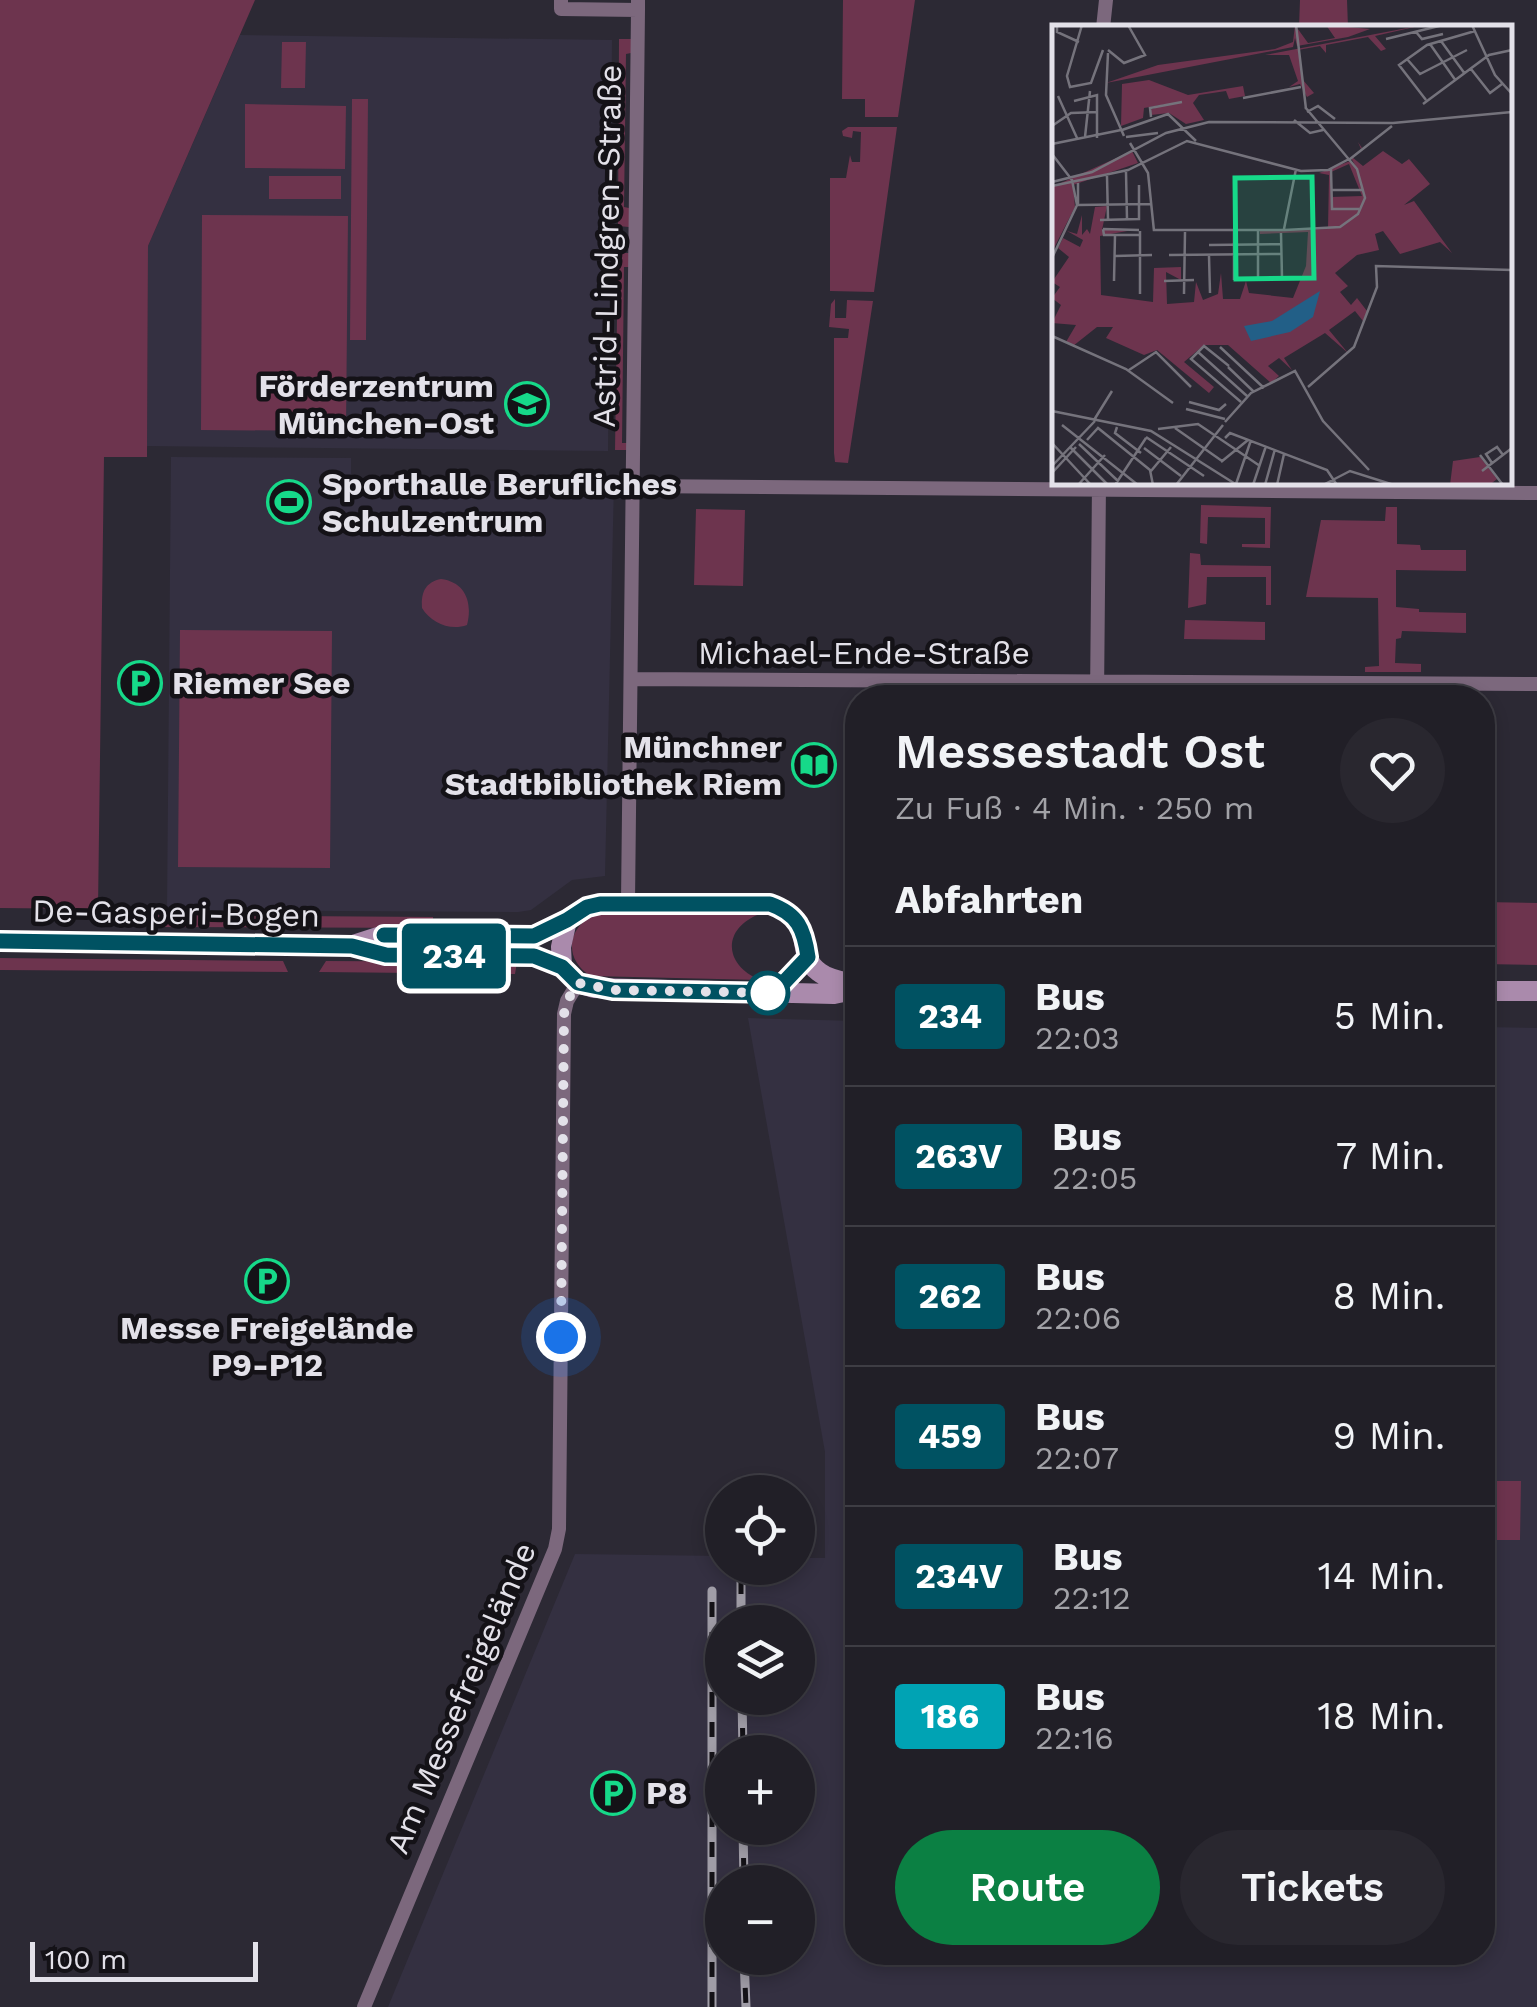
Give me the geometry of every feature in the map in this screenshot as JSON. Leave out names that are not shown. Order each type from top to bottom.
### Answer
[{"type":"main road","name":"De-Gasperi-Bogen","points":[[352,946],[384,935],[530,936],[587,907],[628,902],[770,904],[798,920],[808,957]]},
{"type":"main road","points":[[567,920],[561,947],[562,967],[578,983],[613,990],[834,994],[845,991]]},
{"type":"main road","name":"De-Gasperi-Bogen","points":[[0,941],[352,946],[386,955],[534,956],[562,967]]},
{"type":"main road","points":[[774,993],[808,957],[820,973],[845,982]]},
{"type":"main road","points":[[1495,991],[1537,992]]},
{"type":"street","name":"Astrid-Lindgren-Straße","points":[[561,0],[561,9],[638,5],[628,902]]},
{"type":"street","points":[[1103,25],[1106,0]]},
{"type":"street","points":[[632,486],[1099,486],[1322,494],[1537,493]]},
{"type":"street","points":[[1097,685],[1099,486]]},
{"type":"street","name":"Michael-Ende-Straße","points":[[631,679],[885,685]]},
{"type":"street","name":"Michael-Ende-Straße","points":[[1464,685],[1537,684]]},
{"type":"street","name":"Am Messefreigelände","points":[[364,2007],[555,1549],[559,1530],[564,1014],[578,983]]},
{"type":"shaded area","points":[[0,0],[255,0],[148,246],[147,457],[104,457],[98,909],[0,908]]},
{"type":"shaded area","points":[[843,0],[915,0],[898,117],[865,117],[865,99],[842,99]]},
{"type":"shaded area","points":[[1300,0],[1347,0],[1348,25],[1299,25]]},
{"type":"shaded area","points":[[240,35],[612,40],[608,451],[147,446],[148,246]]},
{"type":"shaded area","points":[[619,39],[631,39],[631,53],[626,54],[624,207],[629,208],[629,227],[618,226]]},
{"type":"shaded area","points":[[282,42],[306,42],[305,88],[281,88]]},
{"type":"shaded area","points":[[352,99],[368,99],[366,340],[350,340]]},
{"type":"shaded area","points":[[245,104],[346,106],[345,169],[245,168]]},
{"type":"shaded area","points":[[848,127],[897,127],[874,292],[830,291],[830,178],[846,178],[850,155],[852,162],[860,162],[861,132],[853,131],[852,138],[843,136],[842,131]]},
{"type":"shaded area","points":[[269,176],[341,176],[341,199],[269,199]]},
{"type":"shaded area","points":[[202,215],[348,216],[346,431],[201,430]]},
{"type":"shaded area","points":[[618,253],[629,253],[629,267],[624,267],[622,443],[627,443],[627,450],[615,450]]},
{"type":"shaded area","points":[[835,299],[835,318],[846,318],[847,300],[873,301],[848,463],[835,462],[834,453],[834,338],[848,338],[849,329],[829,327]]},
{"type":"shaded area","points":[[171,457],[351,458],[351,480],[614,482],[605,876],[572,880],[531,910],[518,912],[167,910]]},
{"type":"shaded area","points":[[1201,505],[1271,507],[1270,548],[1242,547],[1265,544],[1265,518],[1208,517],[1207,544],[1200,543]]},
{"type":"shaded area","points":[[1386,507],[1397,507],[1397,544],[1420,545],[1421,550],[1466,550],[1466,571],[1396,570],[1396,607],[1419,612],[1466,613],[1466,633],[1402,631],[1401,638],[1396,639],[1395,663],[1421,664],[1421,672],[1365,672],[1365,667],[1379,666],[1378,598],[1306,597],[1321,520],[1385,521]]},
{"type":"shaded area","points":[[696,509],[745,510],[743,586],[694,585]]},
{"type":"shaded area","points":[[1190,553],[1200,554],[1201,565],[1271,566],[1271,605],[1266,605],[1266,577],[1207,577],[1206,604],[1188,608]]},
{"type":"shaded area","points":[[441,579],[456,584],[465,594],[469,609],[467,625],[442,624],[422,608],[425,589]]},
{"type":"shaded area","points":[[1185,620],[1265,622],[1265,640],[1184,639]]},
{"type":"shaded area","points":[[180,630],[332,631],[330,868],[178,867]]},
{"type":"shaded area","points":[[1495,902],[1537,903],[1537,965],[1495,964]]},
{"type":"shaded area","points":[[604,913],[760,914],[739,928],[732,947],[739,965],[760,980],[591,976],[575,959],[573,939],[583,922]]},
{"type":"shaded area","points":[[147,915],[433,917],[433,928],[153,927],[147,922]]},
{"type":"shaded area","points":[[0,958],[283,961],[288,972],[0,970]]},
{"type":"shaded area","points":[[326,961],[517,962],[515,974],[319,972]]},
{"type":"shaded area","points":[[748,1018],[845,1021],[845,1965],[1495,1965],[1495,1027],[1537,1028],[1537,2007],[388,2007],[575,1554],[705,1556],[705,1585],[815,1585],[815,1558],[825,1558],[825,1452]]},
{"type":"shaded area","points":[[1495,1481],[1521,1481],[1520,1540],[1495,1540]]},
{"type":"railway","points":[[741,1585],[741,1605]]},
{"type":"railway","points":[[712,1591],[712,2007]]},
{"type":"railway","points":[[742,1715],[743,1735]]},
{"type":"railway","points":[[743,1845],[744,1865]]},
{"type":"railway","points":[[745,1975],[746,2007]]},
{"type":"bus line","name":"234","points":[[0,941],[352,946],[386,955],[534,956],[562,967],[578,983],[613,990],[774,993],[808,957],[798,920],[770,904],[600,904],[534,936],[384,935]]},
{"type":"place","name":"Förderzentrum München-Ost","points":[[527,404]]},
{"type":"place","name":"Sporthalle Berufliches Schulzentrum","points":[[289,502]]},
{"type":"place","name":"Riemer See","points":[[140,683]]},
{"type":"place","name":"Münchner Stadtbibliothek Riem","points":[[814,765]]},
{"type":"place","name":"Messe Freigelände P9-P12","points":[[267,1281]]},
{"type":"place","name":"P8","points":[[613,1793]]},
{"type":"route","points":[[561,1337],[564,1014],[570,996],[578,983],[613,990],[774,993],[768,993]]}]
